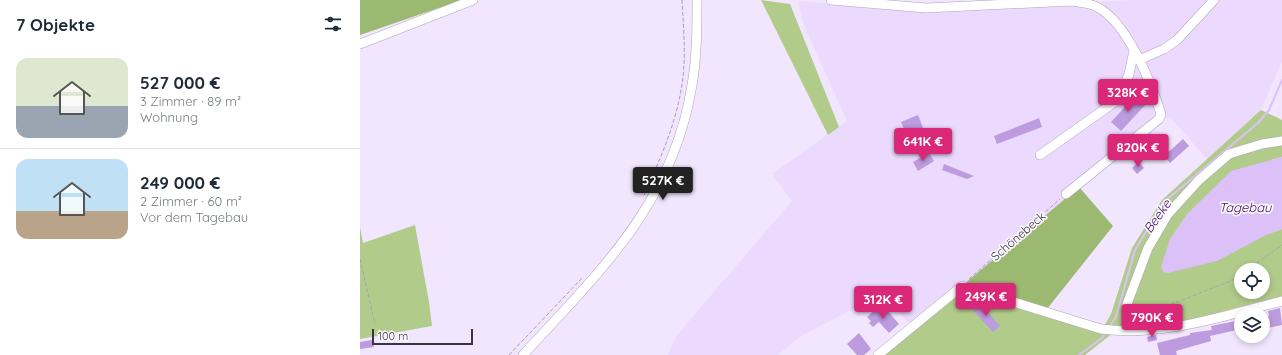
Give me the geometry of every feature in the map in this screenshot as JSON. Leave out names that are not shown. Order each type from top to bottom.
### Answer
[{"type":"street","points":[[360,44],[473,0]]},
{"type":"street","points":[[523,355],[615,254],[639,221],[659,188],[675,152],[689,101],[696,57],[697,0]]},
{"type":"street","points":[[831,0],[926,8],[1073,1],[1096,6],[1108,15],[1120,28],[1147,74],[1161,114],[1159,119],[1066,194]]},
{"type":"street","points":[[1139,60],[1164,49],[1177,40],[1214,0]]},
{"type":"street","points":[[1040,155],[1119,99],[1129,74],[1134,51]]},
{"type":"street","points":[[1128,326],[1127,304],[1148,248],[1168,214],[1199,180],[1228,154],[1262,144],[1282,141]]},
{"type":"street","points":[[878,355],[962,286],[1101,329],[1113,331],[1128,326],[1171,329],[1282,301]]},
{"type":"path","points":[[642,200],[663,153],[681,89],[684,64],[682,0]]},
{"type":"path","name":"Schönebeck","points":[[962,286],[1066,194]]},
{"type":"path","points":[[1257,263],[1282,245]]},
{"type":"path","points":[[360,259],[375,324]]},
{"type":"path","points":[[509,355],[585,275]]},
{"type":"path","points":[[1128,326],[1234,279]]},
{"type":"shaded area","points":[[1130,0],[1282,0],[1282,61],[1261,110],[1207,159],[1170,117],[1165,118],[1079,187],[913,328],[882,294],[799,337],[778,355],[668,355],[676,336],[792,201],[772,174],[847,121],[803,23],[798,1],[927,12]]},
{"type":"green space","points":[[360,0],[462,0],[360,35]]},
{"type":"green space","points":[[761,0],[790,4],[839,127],[828,135]]},
{"type":"green space","points":[[1261,110],[1282,120],[1282,157],[1271,160],[1268,234],[1282,229],[1282,296],[1240,307],[1234,307],[1234,309],[1171,325],[1118,329],[1085,355],[882,355],[963,285],[1105,325],[1111,314],[1132,248],[1162,200]]},
{"type":"green space","points":[[1079,187],[1113,226],[1047,309],[963,285]]},
{"type":"green space","points":[[415,225],[432,326],[360,339],[360,227],[363,243]]},
{"type":"water","name":"Tagebau","points":[[1282,157],[1282,229],[1268,234],[1217,261],[1168,273],[1163,272],[1161,267],[1170,239],[1187,214],[1231,171]]},
{"type":"building","points":[[1141,97],[1147,103],[1121,131],[1111,122],[1132,99],[1136,103]]},
{"type":"building","points":[[918,115],[927,138],[911,145],[901,122]]},
{"type":"building","points":[[1039,118],[1042,127],[997,144],[994,136]]},
{"type":"building","points":[[1183,139],[1189,146],[1170,163],[1164,156]]},
{"type":"building","points":[[1143,145],[1150,153],[1139,162],[1132,153]]},
{"type":"building","points":[[929,153],[934,161],[918,171],[913,162]]},
{"type":"building","points":[[1139,162],[1144,168],[1137,174],[1132,168]]},
{"type":"building","points":[[944,164],[974,176],[967,179],[942,170]]},
{"type":"building","points":[[980,303],[1000,326],[993,332],[972,309]]},
{"type":"building","points":[[877,308],[879,310],[881,308],[885,312],[887,310],[899,324],[889,333],[879,322],[873,327],[869,323],[871,321],[867,317]]},
{"type":"building","points":[[1280,308],[1282,325],[1270,328],[1270,310]]},
{"type":"building","points":[[1234,321],[1234,331],[1210,336],[1211,341],[1176,351],[1177,355],[1160,355],[1157,343],[1190,335],[1190,333],[1212,330],[1211,326]]},
{"type":"building","points":[[859,333],[871,349],[864,355],[857,355],[847,344]]},
{"type":"building","points":[[1156,335],[1157,340],[1148,342],[1147,337]]},
{"type":"building","points":[[372,340],[374,347],[360,349],[360,342]]},
{"type":"waterway","name":"Beeke","points":[[1109,327],[1116,317],[1135,250],[1164,202],[1258,123],[1269,110],[1282,80]]},
{"type":"waterway","name":"Beeke","points":[[1079,355],[1102,338],[1106,332]]}]
